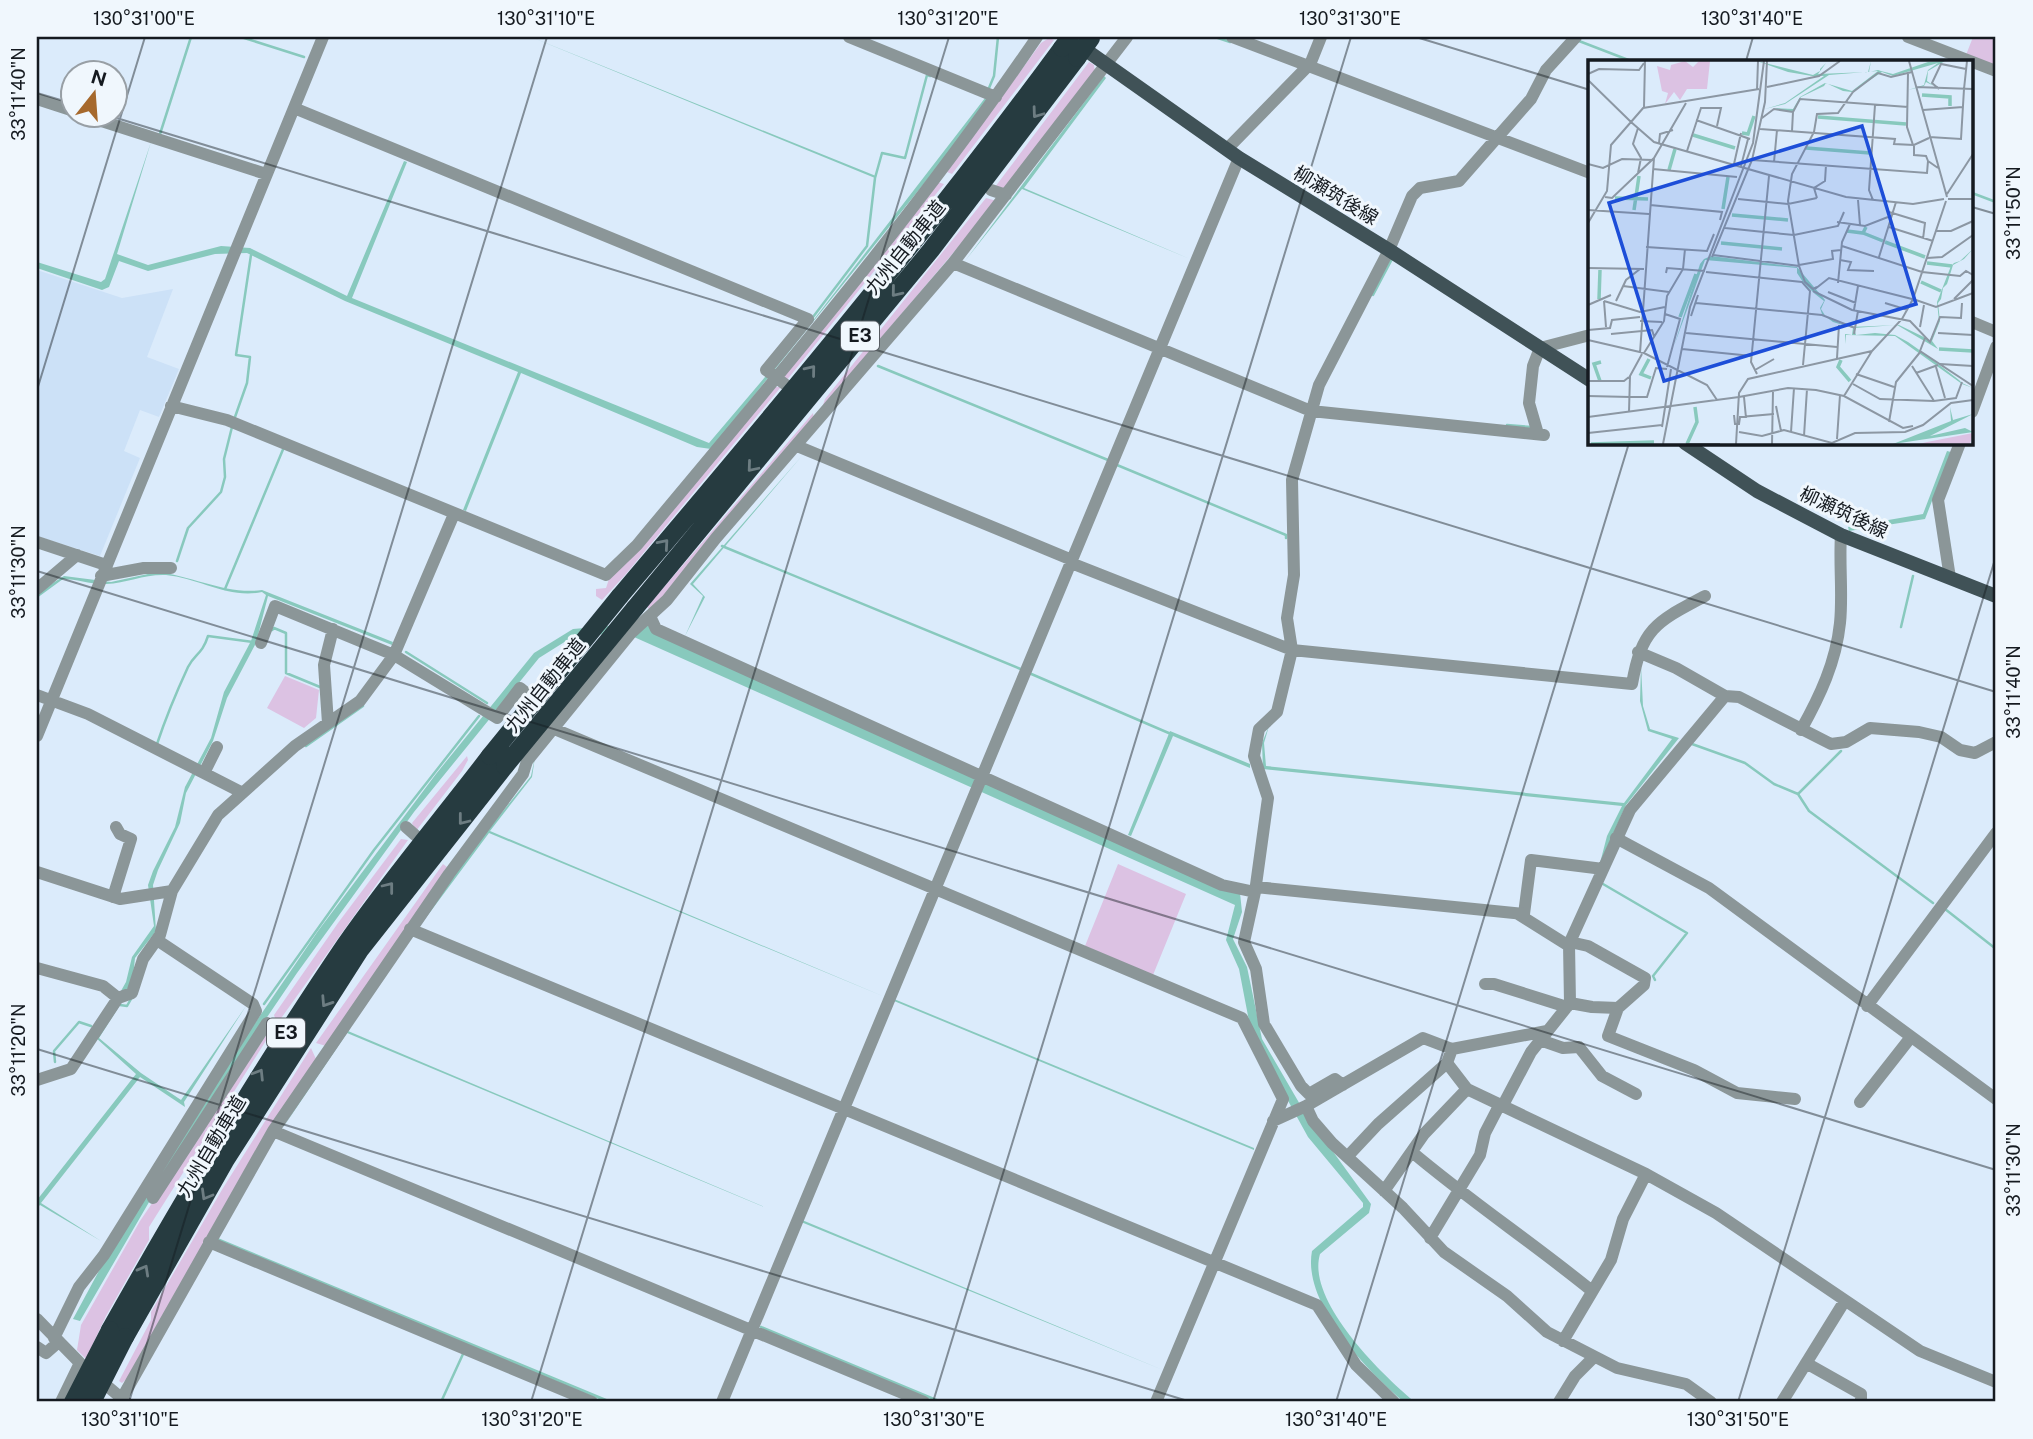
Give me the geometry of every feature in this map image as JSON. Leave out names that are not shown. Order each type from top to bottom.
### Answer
[{"type":"highway","name":"九州自動車道","points":[[92,1402],[118,1334],[211,1151],[347,942],[490,756],[620,596],[798,386],[1069,45],[1092,37]]},
{"type":"highway","name":"九州自動車道","points":[[73,1402],[352,962],[505,766],[642,612],[931,250],[1069,45]]},
{"type":"main road","name":"柳瀬筑後線","points":[[1069,45],[1107,64],[1233,154],[1389,250],[1588,379]]},
{"type":"main road","name":"柳瀬筑後線","points":[[1686,444],[1757,491],[1841,535],[1996,596]]},
{"type":"street","points":[[37,736],[323,37]]},
{"type":"street","points":[[849,37],[992,96]]},
{"type":"street","points":[[171,406],[227,420],[607,575],[637,545],[781,381],[946,174],[992,96],[1037,37]]},
{"type":"street","points":[[37,1319],[54,1342],[118,1398],[273,1131],[410,929],[449,864],[523,774],[527,761],[555,724],[631,633],[642,612],[667,600],[716,538],[953,263],[1127,37]]},
{"type":"street","points":[[1233,37],[1588,172]]},
{"type":"street","points":[[722,1402],[1159,350],[1233,154],[1308,67],[1321,37]]},
{"type":"street","points":[[1343,1085],[1335,1079],[1309,1094],[1301,1086],[1264,1024],[1256,968],[1244,942],[1255,890],[1268,799],[1254,756],[1259,729],[1277,712],[1292,650],[1287,618],[1294,575],[1292,480],[1319,385],[1389,250],[1412,196],[1420,188],[1459,181],[1531,99],[1546,70],[1576,37]]},
{"type":"street","points":[[1908,37],[1968,60]]},
{"type":"street","points":[[1974,62],[1996,71]]},
{"type":"street","points":[[37,99],[60,106]]},
{"type":"street","points":[[294,108],[808,319],[766,370],[781,381]]},
{"type":"street","points":[[129,130],[266,174]]},
{"type":"street","points":[[991,190],[1006,195]]},
{"type":"street","points":[[953,263],[1311,411],[1541,434],[1529,403],[1533,366],[1540,348],[1588,336]]},
{"type":"street","points":[[1974,323],[1996,332]]},
{"type":"street","points":[[1974,407],[1996,347]]},
{"type":"street","points":[[813,407],[824,415]]},
{"type":"street","points":[[1950,578],[1938,500],[1960,444]]},
{"type":"street","points":[[797,446],[1071,562],[1292,650],[1632,684],[1641,643],[1664,618],[1706,597]]},
{"type":"street","points":[[37,1080],[71,1069],[118,998],[132,993],[143,959],[157,940],[172,891],[218,815],[295,746],[359,701],[394,654],[454,514]]},
{"type":"street","points":[[1801,730],[1822,691],[1834,653],[1840,622],[1838,568],[1841,535]]},
{"type":"street","points":[[37,542],[77,555],[103,570],[171,568]]},
{"type":"street","points":[[37,589],[77,555]]},
{"type":"street","points":[[261,643],[275,606],[394,654],[497,718],[520,688],[555,724],[1242,1018],[1283,1099],[1156,1402]]},
{"type":"street","points":[[642,612],[656,629],[1222,884],[1255,890],[1524,914],[1531,860],[1603,869]]},
{"type":"street","points":[[328,723],[324,665],[332,629]]},
{"type":"street","points":[[1638,652],[1676,668],[1724,696],[1739,697],[1831,744],[1846,742],[1870,728],[1919,732],[1941,737],[1960,750],[1975,753],[1996,742]]},
{"type":"street","points":[[37,695],[88,714],[205,771],[241,792]]},
{"type":"street","points":[[1430,1238],[1480,1155],[1485,1133],[1544,1036],[1568,1005],[1569,944],[1630,810],[1724,696]]},
{"type":"street","points":[[205,771],[217,747]]},
{"type":"street","points":[[113,897],[131,839],[120,834],[116,827]]},
{"type":"street","points":[[1867,1006],[1996,833]]},
{"type":"street","points":[[1616,838],[1709,888],[1996,1099]]},
{"type":"street","points":[[37,872],[113,897],[172,891]]},
{"type":"street","points":[[1518,914],[1569,944],[1588,946],[1645,978],[1644,985],[1618,1008],[1608,1036],[1694,1070],[1737,1093],[1795,1099]]},
{"type":"street","points":[[410,929],[1317,1305],[1356,1365],[1394,1402]]},
{"type":"street","points":[[37,1347],[46,1353],[54,1342],[79,1287],[104,1255],[256,1011],[253,1004],[157,940]]},
{"type":"street","points":[[37,968],[103,986],[118,998]]},
{"type":"street","points":[[1485,984],[1494,984],[1568,1005],[1618,1008]]},
{"type":"street","points":[[153,1198],[267,1023]]},
{"type":"street","points":[[1273,1121],[1306,1107],[1423,1038],[1452,1049],[1544,1036],[1563,1048],[1579,1047],[1602,1076],[1636,1094]]},
{"type":"street","points":[[1860,1102],[1911,1037]]},
{"type":"street","points":[[1347,1157],[1378,1124],[1447,1063],[1452,1049]]},
{"type":"street","points":[[1447,1063],[1466,1089],[1646,1174],[1716,1213],[1920,1352],[1996,1382]]},
{"type":"street","points":[[1384,1191],[1424,1134],[1466,1089]]},
{"type":"street","points":[[1306,1107],[1313,1121],[1347,1157],[1444,1252],[1507,1296],[1547,1332],[1617,1368],[1686,1384],[1711,1402]]},
{"type":"street","points":[[273,1131],[924,1402]]},
{"type":"street","points":[[1412,1152],[1460,1192],[1514,1228],[1592,1291]]},
{"type":"street","points":[[1563,1341],[1611,1260],[1623,1219],[1646,1174]]},
{"type":"street","points":[[209,1242],[592,1402]]},
{"type":"street","points":[[1782,1402],[1843,1302]]},
{"type":"street","points":[[1559,1402],[1575,1376],[1594,1357]]},
{"type":"street","points":[[61,1402],[80,1363]]},
{"type":"street","points":[[1806,1363],[1861,1394],[1861,1402]]},
{"type":"shaded area","points":[[531,37],[876,176],[875,178]]},
{"type":"shaded area","points":[[1973,37],[1996,37],[1996,67],[1966,55]]},
{"type":"shaded area","points":[[1049,38],[1054,40],[952,174],[947,172],[1041,43]]},
{"type":"shaded area","points":[[1089,62],[1094,65],[1095,73],[1004,190],[995,187]]},
{"type":"shaded area","points":[[1104,76],[1106,78],[1024,188],[1190,259],[1022,189],[965,261]]},
{"type":"shaded area","points":[[985,98],[991,100],[711,449],[697,447],[521,373],[466,511],[463,510],[518,372],[345,301],[247,253],[215,254],[148,271],[119,261],[109,287],[102,290],[37,268],[37,262],[101,282],[105,279],[151,142],[117,254],[148,265],[221,246],[250,248],[347,296],[404,161],[407,162],[352,298],[709,443],[815,318]]},
{"type":"shaded area","points":[[934,181],[944,184],[787,380],[781,375]]},
{"type":"shaded area","points":[[986,198],[997,201],[822,408],[825,399]]},
{"type":"shaded area","points":[[37,270],[122,298],[173,289],[147,357],[179,369],[159,417],[140,410],[124,451],[140,458],[100,556],[37,536]]},
{"type":"shaded area","points":[[775,387],[781,387],[626,574],[602,600],[596,596],[596,589],[606,588],[610,576]]},
{"type":"shaded area","points":[[813,413],[814,421],[670,591],[650,610],[647,607]]},
{"type":"shaded area","points":[[1947,451],[1951,452],[1925,519],[1849,531],[1848,527],[1923,514]]},
{"type":"shaded area","points":[[801,457],[693,584],[705,597],[685,636],[703,596],[690,584]]},
{"type":"shaded area","points":[[157,572],[223,588],[262,590],[393,642],[392,645],[268,596],[256,643],[227,698],[213,741],[186,793],[180,823],[158,870],[153,885],[156,931],[135,958],[133,977],[120,1005],[99,1038],[141,1073],[181,1100],[246,1006],[184,1102],[185,1107],[140,1077],[41,1203],[101,1241],[40,1205],[37,1208],[37,1200],[136,1074],[95,1037],[126,982],[132,957],[154,926],[148,885],[175,827],[185,787],[211,738],[224,692],[251,641],[266,595],[262,592],[237,593],[166,575],[106,584],[63,579],[37,598],[37,593],[64,576],[111,582]]},
{"type":"shaded area","points":[[646,625],[1240,893],[1242,912],[1233,939],[1247,967],[1262,1039],[1305,1113],[1371,1204],[1369,1213],[1320,1254],[1319,1273],[1324,1293],[1350,1336],[1385,1375],[1415,1402],[1404,1402],[1356,1354],[1340,1334],[1317,1292],[1312,1271],[1312,1251],[1363,1207],[1363,1203],[1308,1137],[1259,1048],[1249,1021],[1239,969],[1226,940],[1235,905],[625,633],[574,636],[539,658],[414,812],[297,973],[238,1060],[152,1197],[80,1321],[73,1319],[107,1256],[227,1064],[318,931],[436,774],[534,653],[573,629]]},
{"type":"shaded area","points":[[1641,666],[1643,706],[1650,729],[1679,738],[1626,805],[1600,863],[1607,836],[1622,806],[1263,769],[1262,743],[1269,726],[1264,743],[1266,766],[1624,803],[1672,739],[1648,731],[1640,701]]},
{"type":"shaded area","points":[[285,676],[319,690],[316,718],[304,728],[267,708]]},
{"type":"shaded area","points":[[1170,731],[1250,764],[1250,768],[1173,736],[1131,836],[1128,835]]},
{"type":"shaded area","points":[[467,756],[468,760],[462,771],[416,831],[412,823]]},
{"type":"shaded area","points":[[535,757],[532,777],[490,831],[885,997],[489,833],[419,927],[456,870],[531,776]]},
{"type":"shaded area","points":[[401,839],[408,840],[277,1024],[274,1015]]},
{"type":"shaded area","points":[[443,864],[447,867],[326,1046],[316,1043]]},
{"type":"shaded area","points":[[1118,864],[1186,894],[1153,975],[1085,946]]},
{"type":"shaded area","points":[[371,990],[348,1031],[793,1219],[347,1033],[282,1129]]},
{"type":"shaded area","points":[[894,1001],[1254,1148],[1254,1150]]},
{"type":"shaded area","points":[[269,1031],[272,1031],[149,1227],[149,1240],[106,1316],[86,1359],[77,1350],[81,1325],[140,1221]]},
{"type":"shaded area","points":[[311,1048],[316,1059],[131,1375],[122,1383],[119,1381],[151,1320],[151,1312],[223,1188]]},
{"type":"shaded area","points":[[802,1220],[1163,1370],[801,1222]]},
{"type":"shaded area","points":[[218,1238],[614,1402],[606,1402],[217,1240]]},
{"type":"waterway","points":[[160,134],[191,37]]},
{"type":"waterway","points":[[241,37],[304,57]]},
{"type":"waterway","points":[[989,88],[994,76],[998,37]]},
{"type":"waterway","points":[[1215,37],[1230,42]]},
{"type":"waterway","points":[[1579,41],[1628,60]]},
{"type":"waterway","points":[[813,317],[867,246],[875,178],[882,153],[905,158],[927,75],[930,76]]},
{"type":"waterway","points":[[1974,194],[1996,202]]},
{"type":"waterway","points":[[235,417],[247,383],[250,357],[236,355],[251,255]]},
{"type":"waterway","points":[[1373,295],[1392,259]]},
{"type":"waterway","points":[[878,366],[1108,460]]},
{"type":"waterway","points":[[1507,425],[1531,427]]},
{"type":"waterway","points":[[177,561],[188,528],[221,492],[225,477],[224,459],[232,427]]},
{"type":"waterway","points":[[225,589],[284,447]]},
{"type":"waterway","points":[[1117,465],[1286,535],[1286,538]]},
{"type":"waterway","points":[[722,546],[1023,670]]},
{"type":"waterway","points":[[1901,627],[1913,576]]},
{"type":"waterway","points":[[272,630],[274,628],[286,633],[286,673],[320,687]]},
{"type":"waterway","points":[[157,744],[188,667],[208,636],[253,642]]},
{"type":"waterway","points":[[406,652],[487,703]]},
{"type":"waterway","points":[[1029,673],[1171,734]]},
{"type":"waterway","points":[[306,746],[363,706]]},
{"type":"waterway","points":[[264,1004],[374,850],[479,716]]},
{"type":"waterway","points":[[1692,744],[1745,763],[1774,784],[1798,794],[1841,751]]},
{"type":"waterway","points":[[1798,794],[1809,811],[1933,903]]},
{"type":"waterway","points":[[1603,884],[1687,933],[1653,976],[1655,980]]},
{"type":"waterway","points":[[1945,909],[1996,949]]},
{"type":"waterway","points":[[120,1005],[127,1006],[131,999]]},
{"type":"waterway","points":[[55,1062],[54,1051],[79,1022],[91,1026]]},
{"type":"waterway","points":[[761,1327],[941,1402]]},
{"type":"waterway","points":[[441,1402],[463,1354]]}]
